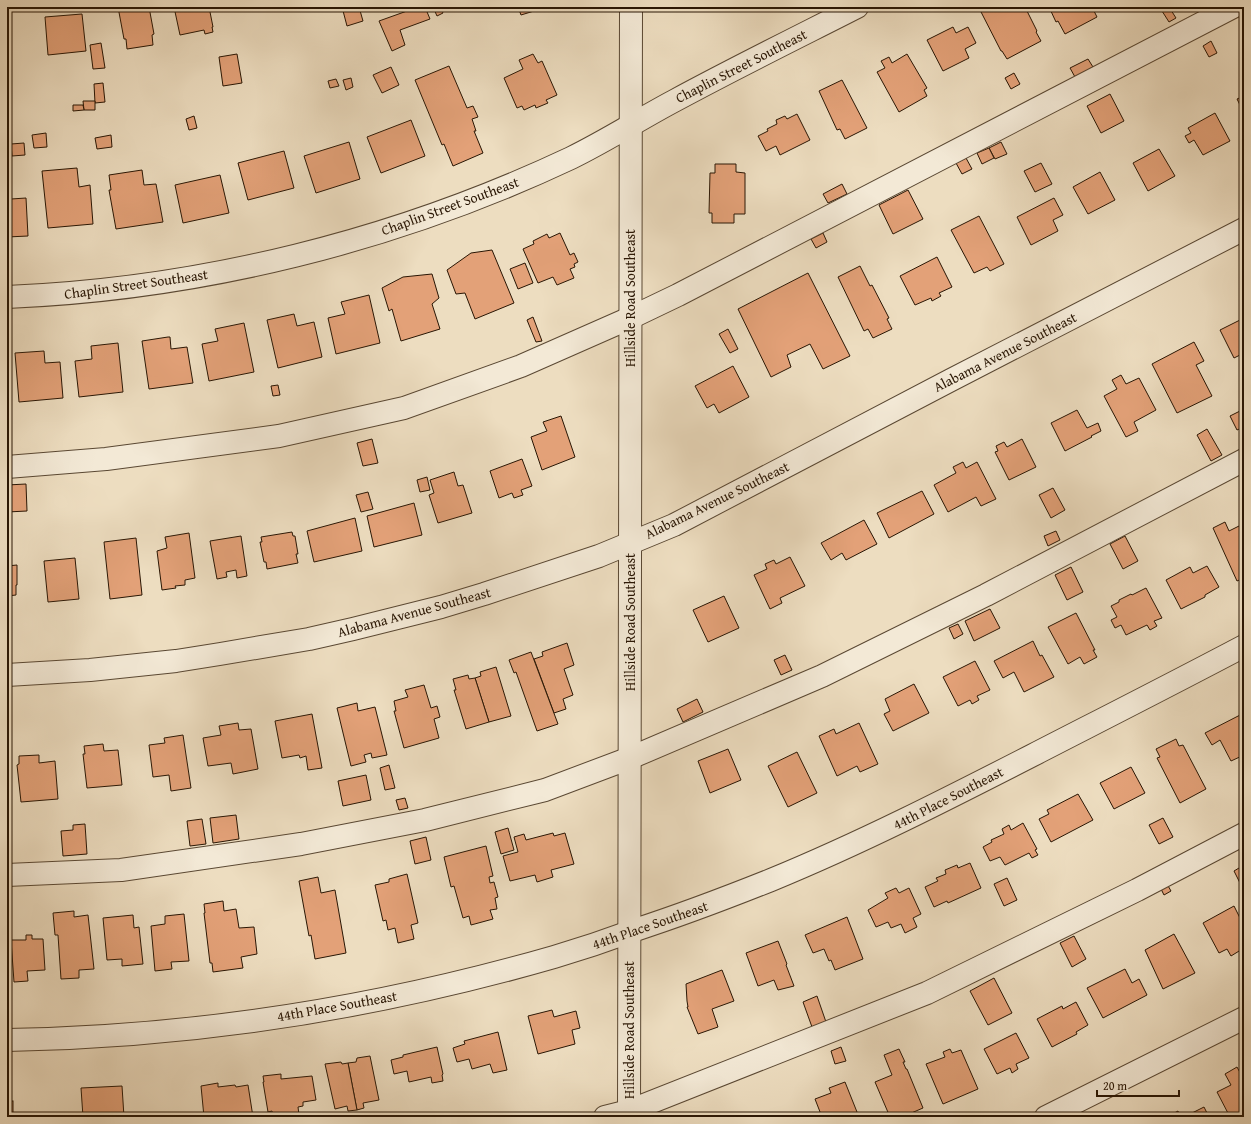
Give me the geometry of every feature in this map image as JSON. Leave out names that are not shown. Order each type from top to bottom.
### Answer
[{"type":"street","name":"Hillside Road Southeast","points":[[629,1114],[631,7]]},
{"type":"street","name":"Chaplin Street Southeast","points":[[7,297],[118,289],[177,280],[264,263],[350,242],[443,212],[528,178],[590,149],[676,100],[857,7]]},
{"type":"street","points":[[7,467],[106,459],[279,436],[404,408],[521,366],[685,292],[1233,7]]},
{"type":"street","name":"Alabama Avenue Southeast","points":[[7,675],[90,670],[168,662],[309,638],[397,618],[484,594],[599,556],[674,525],[951,380],[1244,230]]},
{"type":"street","points":[[7,875],[121,870],[301,844],[425,820],[545,790],[630,758],[822,676],[986,595],[1244,460]]},
{"type":"street","name":"44th Place Southeast","points":[[7,1040],[143,1033],[264,1019],[324,1010],[413,992],[513,968],[574,951],[698,909],[772,880],[844,848],[950,798],[1244,646]]},
{"type":"street","points":[[604,1117],[629,1114],[927,993],[1137,890],[1244,834]]},
{"type":"street","points":[[1046,1117],[1244,1018]]},
{"type":"building","points":[[118,7],[149,7],[154,34],[152,35],[153,45],[127,49]]},
{"type":"building","points":[[174,7],[209,7],[213,32],[205,34],[204,30],[180,35]]},
{"type":"building","points":[[342,7],[359,7],[363,21],[347,26]]},
{"type":"building","points":[[405,7],[425,7],[430,19],[400,30],[405,45],[392,51],[379,21],[407,11]]},
{"type":"building","points":[[433,7],[440,7],[443,13],[437,16]]},
{"type":"building","points":[[518,7],[533,7],[534,11],[521,15]]},
{"type":"building","points":[[1025,7],[1041,41],[1007,59],[1001,51],[979,8]]},
{"type":"building","points":[[1049,7],[1092,7],[1097,17],[1065,34],[1058,21],[1056,22]]},
{"type":"building","points":[[1169,7],[1176,18],[1169,22],[1162,11]]},
{"type":"building","points":[[82,14],[86,51],[48,55],[45,17]]},
{"type":"building","points":[[953,27],[956,33],[968,27],[976,43],[965,49],[969,58],[943,71],[927,40]]},
{"type":"building","points":[[1211,41],[1217,53],[1209,57],[1203,46]]},
{"type":"building","points":[[101,43],[105,68],[93,69],[90,45]]},
{"type":"building","points":[[237,54],[242,83],[223,86],[219,57]]},
{"type":"building","points":[[533,54],[538,63],[542,61],[557,95],[546,100],[548,103],[536,108],[535,105],[524,110],[522,106],[517,108],[504,78],[523,69],[519,60]]},
{"type":"building","points":[[907,54],[927,88],[924,90],[927,96],[899,112],[877,72],[885,68],[881,61],[889,57],[892,63]]},
{"type":"building","points":[[1088,59],[1093,67],[1075,77],[1070,68]]},
{"type":"building","points":[[449,66],[467,108],[473,106],[478,117],[472,119],[476,131],[474,131],[483,153],[453,166],[444,144],[442,145],[415,80]]},
{"type":"building","points":[[391,67],[399,85],[382,93],[373,75]]},
{"type":"building","points":[[1014,73],[1020,84],[1011,89],[1005,78]]},
{"type":"building","points":[[351,78],[353,87],[346,90],[343,80]]},
{"type":"building","points":[[336,79],[339,86],[330,88],[328,81]]},
{"type":"building","points":[[842,80],[867,128],[845,139],[840,129],[837,130],[819,91]]},
{"type":"building","points":[[103,83],[105,102],[95,103],[94,84]]},
{"type":"building","points":[[1110,94],[1124,121],[1101,133],[1087,106]]},
{"type":"building","points":[[1244,96],[1244,113],[1237,99]]},
{"type":"building","points":[[83,101],[95,101],[95,110],[84,110]]},
{"type":"building","points":[[73,105],[83,105],[84,110],[73,111]]},
{"type":"building","points":[[1215,113],[1230,141],[1203,155],[1194,140],[1189,143],[1185,136],[1191,133],[1188,128]]},
{"type":"building","points":[[797,114],[810,140],[780,155],[776,146],[766,151],[758,136],[777,124],[776,120],[785,116],[787,119]]},
{"type":"building","points":[[194,116],[197,128],[189,130],[186,119]]},
{"type":"building","points":[[411,120],[425,156],[381,173],[367,137]]},
{"type":"building","points":[[46,133],[47,147],[34,148],[32,135]]},
{"type":"building","points":[[111,135],[112,147],[97,149],[95,138]]},
{"type":"building","points":[[349,142],[360,179],[316,193],[304,156]]},
{"type":"building","points":[[1001,142],[1007,154],[995,159],[989,148]]},
{"type":"building","points":[[24,143],[25,155],[12,156],[11,144]]},
{"type":"building","points":[[989,148],[994,158],[982,164],[977,153]]},
{"type":"building","points":[[1159,149],[1175,176],[1148,191],[1133,163]]},
{"type":"building","points":[[284,151],[294,188],[248,200],[238,163]]},
{"type":"building","points":[[966,158],[972,169],[962,174],[956,163]]},
{"type":"building","points":[[1041,163],[1052,184],[1035,192],[1024,171]]},
{"type":"building","points":[[715,164],[736,164],[736,172],[745,173],[745,214],[734,214],[734,223],[712,223],[712,213],[709,213],[710,173],[715,173]]},
{"type":"building","points":[[77,168],[79,187],[90,185],[93,224],[48,228],[42,171]]},
{"type":"building","points":[[142,170],[144,185],[156,184],[163,222],[116,229],[109,190],[111,190],[109,175]]},
{"type":"building","points":[[1100,172],[1115,200],[1088,214],[1073,187]]},
{"type":"building","points":[[220,175],[229,213],[183,223],[175,185]]},
{"type":"building","points":[[10,180],[11,199],[26,198],[28,236],[7,237],[7,181]]},
{"type":"building","points":[[842,184],[847,194],[828,203],[823,194]]},
{"type":"building","points":[[908,190],[923,219],[893,234],[879,205]]},
{"type":"building","points":[[1054,198],[1063,215],[1053,220],[1058,231],[1031,245],[1017,217]]},
{"type":"building","points":[[979,216],[1004,264],[990,271],[987,267],[974,273],[951,230]]},
{"type":"building","points":[[560,233],[570,255],[574,253],[578,262],[574,264],[575,267],[570,269],[574,278],[557,285],[553,277],[538,283],[523,249],[534,244],[533,241],[547,234],[549,238]]},
{"type":"building","points":[[823,233],[827,242],[816,248],[811,239]]},
{"type":"building","points":[[492,250],[514,303],[475,319],[465,293],[456,294],[447,270],[471,253]]},
{"type":"building","points":[[937,257],[952,287],[939,293],[941,296],[932,301],[931,298],[915,305],[900,276]]},
{"type":"building","points":[[525,263],[533,283],[518,289],[510,269]]},
{"type":"building","points":[[860,266],[870,286],[872,285],[889,318],[887,319],[892,329],[873,338],[868,329],[864,331],[838,277]]},
{"type":"building","points":[[808,273],[850,356],[823,369],[810,344],[787,355],[791,367],[771,377],[738,309]]},
{"type":"building","points":[[432,274],[439,298],[432,304],[440,329],[401,341],[392,309],[389,311],[382,288],[403,277]]},
{"type":"building","points":[[369,295],[380,343],[336,354],[328,318],[345,314],[341,302]]},
{"type":"building","points":[[294,314],[297,326],[314,322],[322,357],[278,368],[267,320]]},
{"type":"building","points":[[533,317],[542,341],[536,342],[527,320]]},
{"type":"building","points":[[1244,318],[1244,353],[1234,358],[1220,330]]},
{"type":"building","points":[[244,323],[254,372],[209,381],[202,344],[218,341],[215,329]]},
{"type":"building","points":[[728,329],[738,349],[730,353],[719,334]]},
{"type":"building","points":[[170,337],[171,349],[187,347],[193,383],[149,389],[142,341]]},
{"type":"building","points":[[1194,342],[1204,361],[1196,365],[1212,396],[1177,413],[1152,364]]},
{"type":"building","points":[[118,343],[123,392],[79,397],[75,361],[92,359],[91,346]]},
{"type":"building","points":[[44,351],[45,363],[60,362],[63,398],[19,402],[15,353]]},
{"type":"building","points":[[733,366],[749,397],[719,413],[714,404],[707,408],[695,386]]},
{"type":"building","points":[[1121,375],[1126,384],[1139,378],[1156,410],[1134,422],[1138,431],[1126,437],[1104,396],[1117,389],[1112,380]]},
{"type":"building","points":[[278,385],[280,395],[273,396],[271,386]]},
{"type":"building","points":[[1077,410],[1087,428],[1098,423],[1101,431],[1065,451],[1051,423]]},
{"type":"building","points":[[1240,411],[1244,420],[1244,427],[1237,430],[1230,416]]},
{"type":"building","points":[[561,416],[575,457],[542,470],[531,437],[547,431],[543,422]]},
{"type":"building","points":[[1207,429],[1222,455],[1211,461],[1197,435]]},
{"type":"building","points":[[372,439],[378,463],[363,466],[357,443]]},
{"type":"building","points":[[1022,439],[1036,467],[1009,480],[995,452],[998,451],[996,446],[1004,442],[1007,447]]},
{"type":"building","points":[[522,459],[532,486],[521,490],[523,495],[514,498],[512,493],[499,498],[490,471]]},
{"type":"building","points":[[963,462],[966,468],[977,462],[996,499],[981,506],[976,497],[948,512],[934,485],[956,473],[953,467]]},
{"type":"building","points":[[454,472],[458,486],[463,485],[472,513],[438,523],[429,495],[434,493],[430,480]]},
{"type":"building","points":[[427,477],[430,490],[420,492],[417,480]]},
{"type":"building","points":[[26,484],[27,511],[7,512],[7,485]]},
{"type":"building","points":[[1053,488],[1065,510],[1051,518],[1039,495]]},
{"type":"building","points":[[922,491],[934,514],[889,538],[877,513]]},
{"type":"building","points":[[368,492],[373,509],[361,512],[356,495]]},
{"type":"building","points":[[414,503],[422,535],[374,547],[367,516]]},
{"type":"building","points":[[355,518],[362,551],[314,562],[307,531]]},
{"type":"building","points":[[864,520],[877,544],[846,560],[842,553],[831,560],[821,543]]},
{"type":"building","points":[[1225,522],[1229,531],[1243,524],[1244,525],[1244,578],[1237,581],[1213,528]]},
{"type":"building","points":[[1056,531],[1060,540],[1048,546],[1044,536]]},
{"type":"building","points":[[292,532],[293,536],[295,536],[298,563],[267,569],[260,542],[262,542],[261,537]]},
{"type":"building","points":[[189,533],[195,578],[185,580],[185,585],[162,590],[157,551],[167,548],[165,537]]},
{"type":"building","points":[[241,536],[247,576],[237,578],[236,570],[226,572],[227,577],[217,579],[210,541]]},
{"type":"building","points":[[1125,536],[1138,561],[1123,569],[1110,544]]},
{"type":"building","points":[[136,538],[142,595],[110,599],[104,542]]},
{"type":"building","points":[[790,557],[805,586],[780,598],[782,603],[770,609],[754,575],[767,569],[765,564],[774,560],[776,564]]},
{"type":"building","points":[[75,558],[79,599],[48,602],[44,561]]},
{"type":"building","points":[[17,565],[16,595],[7,596],[7,566]]},
{"type":"building","points":[[1207,566],[1219,587],[1205,595],[1205,597],[1181,609],[1166,580],[1190,567],[1193,573]]},
{"type":"building","points":[[1071,567],[1083,592],[1067,600],[1055,575]]},
{"type":"building","points":[[1146,588],[1162,618],[1154,621],[1157,626],[1150,630],[1147,625],[1126,635],[1121,625],[1115,628],[1111,620],[1117,617],[1111,606],[1119,602],[1119,600]]},
{"type":"building","points":[[724,596],[739,628],[708,642],[693,610]]},
{"type":"building","points":[[990,609],[1000,628],[974,641],[965,621]]},
{"type":"building","points":[[1076,613],[1095,650],[1093,650],[1097,657],[1084,664],[1080,657],[1068,664],[1048,627]]},
{"type":"building","points":[[958,624],[963,634],[954,639],[949,628]]},
{"type":"building","points":[[1033,641],[1040,656],[1042,655],[1054,677],[1024,692],[1014,672],[1003,678],[994,661]]},
{"type":"building","points":[[567,643],[574,665],[564,669],[573,695],[563,699],[566,709],[554,713],[534,659],[543,656],[542,652]]},
{"type":"building","points":[[531,652],[558,724],[537,731],[516,672],[514,673],[509,660]]},
{"type":"building","points":[[785,655],[792,670],[781,675],[774,660]]},
{"type":"building","points":[[975,661],[990,690],[977,696],[979,700],[972,704],[970,700],[958,706],[943,677]]},
{"type":"building","points":[[496,667],[511,716],[489,722],[475,678],[481,676],[480,672]]},
{"type":"building","points":[[468,675],[469,679],[475,678],[489,722],[466,729],[454,690],[456,690],[453,679]]},
{"type":"building","points":[[914,684],[929,713],[893,731],[884,714],[890,711],[885,699]]},
{"type":"building","points":[[424,685],[431,708],[437,706],[440,717],[434,719],[439,738],[404,748],[394,711],[396,711],[394,701],[408,697],[405,690]]},
{"type":"building","points":[[697,699],[703,712],[683,722],[677,709]]},
{"type":"building","points":[[357,703],[358,711],[375,707],[387,755],[372,758],[371,753],[364,755],[366,762],[351,766],[337,708]]},
{"type":"building","points":[[1244,713],[1244,755],[1231,761],[1220,740],[1212,745],[1205,733]]},
{"type":"building","points":[[312,714],[322,768],[308,770],[306,756],[300,758],[299,755],[282,758],[275,721]]},
{"type":"building","points":[[238,723],[239,730],[251,729],[258,769],[233,774],[231,763],[208,766],[203,738],[221,735],[219,726]]},
{"type":"building","points":[[859,723],[878,764],[860,772],[857,766],[837,776],[819,736],[834,729],[836,734]]},
{"type":"building","points":[[183,735],[191,788],[171,791],[169,775],[153,777],[149,745],[165,743],[164,738]]},
{"type":"building","points":[[1176,739],[1179,746],[1183,745],[1206,789],[1180,803],[1157,758],[1160,757],[1156,749]]},
{"type":"building","points":[[103,744],[104,751],[118,750],[122,785],[87,788],[83,754],[85,754],[84,746]]},
{"type":"building","points":[[728,749],[741,780],[710,793],[698,761]]},
{"type":"building","points":[[797,752],[817,793],[788,807],[768,766]]},
{"type":"building","points":[[39,755],[39,763],[55,761],[58,799],[21,802],[17,765],[19,764],[19,756]]},
{"type":"building","points":[[389,765],[395,788],[385,790],[380,768]]},
{"type":"building","points":[[1131,767],[1145,793],[1114,809],[1100,783]]},
{"type":"building","points":[[366,775],[371,800],[343,806],[338,781]]},
{"type":"building","points":[[1078,794],[1093,820],[1051,842],[1039,819],[1049,814],[1047,810]]},
{"type":"building","points":[[405,798],[408,808],[399,810],[396,800]]},
{"type":"building","points":[[236,815],[239,839],[213,843],[210,818]]},
{"type":"building","points":[[1163,818],[1173,837],[1159,844],[1149,825]]},
{"type":"building","points":[[202,819],[206,844],[190,846],[187,821]]},
{"type":"building","points":[[1023,823],[1037,849],[1035,850],[1038,855],[1032,858],[1029,853],[1005,865],[1000,857],[990,861],[983,847],[992,842],[991,840],[1004,834],[1002,829],[1009,825],[1011,830]]},
{"type":"building","points":[[85,824],[87,854],[63,856],[61,831],[73,830],[73,825]]},
{"type":"building","points":[[508,828],[514,850],[501,854],[495,832]]},
{"type":"building","points":[[553,833],[554,836],[565,833],[574,864],[551,870],[553,877],[537,882],[535,875],[510,881],[503,856],[518,852],[514,837],[524,834],[526,840]]},
{"type":"building","points":[[426,837],[431,860],[415,864],[410,841]]},
{"type":"building","points":[[486,846],[493,876],[489,877],[490,883],[494,882],[498,897],[495,898],[497,909],[490,910],[493,919],[471,925],[469,916],[463,918],[454,886],[451,887],[444,857]]},
{"type":"building","points":[[970,863],[981,888],[948,903],[947,901],[934,907],[925,887],[938,881],[936,878],[946,874],[945,870],[957,865],[958,868]]},
{"type":"building","points":[[1244,865],[1244,880],[1240,883],[1234,871]]},
{"type":"building","points":[[407,874],[418,923],[411,925],[414,939],[398,943],[395,928],[388,930],[386,920],[383,921],[375,885],[389,882],[389,879]]},
{"type":"building","points":[[318,877],[321,893],[335,890],[346,953],[315,959],[311,935],[309,936],[299,881]]},
{"type":"building","points":[[1007,878],[1017,900],[1004,906],[994,884]]},
{"type":"building","points":[[1167,884],[1171,891],[1164,895],[1160,887]]},
{"type":"building","points":[[896,888],[899,893],[909,888],[921,914],[913,918],[917,927],[905,933],[901,924],[891,928],[888,922],[876,927],[868,910],[888,898],[885,893]]},
{"type":"building","points":[[223,901],[224,911],[236,909],[239,928],[254,927],[257,954],[241,957],[243,968],[213,972],[212,963],[210,963],[204,904]]},
{"type":"building","points":[[1234,906],[1244,926],[1244,948],[1231,956],[1227,949],[1219,953],[1203,923]]},
{"type":"building","points":[[74,911],[74,917],[88,915],[94,969],[79,970],[79,978],[61,979],[58,935],[55,935],[53,913]]},
{"type":"building","points":[[184,914],[189,961],[171,962],[172,969],[155,971],[151,926],[165,924],[165,916]]},
{"type":"building","points":[[133,915],[134,928],[139,927],[143,964],[122,966],[122,959],[107,960],[103,918]]},
{"type":"building","points":[[847,917],[863,959],[835,970],[824,949],[813,953],[805,935]]},
{"type":"building","points":[[1174,934],[1195,973],[1163,989],[1145,950]]},
{"type":"building","points":[[26,935],[32,935],[32,939],[43,939],[45,970],[27,971],[28,981],[14,982],[11,940],[26,940]]},
{"type":"building","points":[[1074,936],[1086,959],[1072,967],[1060,943]]},
{"type":"building","points":[[778,941],[794,986],[778,990],[774,980],[758,986],[746,953]]},
{"type":"building","points":[[1125,969],[1132,983],[1139,979],[1147,995],[1103,1018],[1087,988]]},
{"type":"building","points":[[722,970],[734,1001],[712,1009],[718,1027],[698,1034],[687,1007],[686,984]]},
{"type":"building","points":[[994,978],[1012,1013],[988,1025],[970,991]]},
{"type":"building","points":[[817,996],[826,1022],[812,1027],[803,1002]]},
{"type":"building","points":[[1076,1002],[1088,1025],[1076,1032],[1077,1034],[1052,1047],[1037,1019],[1062,1006],[1063,1009]]},
{"type":"building","points":[[552,1010],[554,1017],[576,1011],[580,1028],[572,1030],[575,1044],[538,1054],[528,1016]]},
{"type":"building","points":[[498,1032],[507,1070],[493,1073],[490,1064],[472,1069],[469,1059],[457,1062],[453,1048],[465,1044],[464,1041]]},
{"type":"building","points":[[1016,1033],[1029,1058],[1016,1064],[1018,1069],[1012,1073],[1010,1068],[997,1074],[984,1049]]},
{"type":"building","points":[[437,1047],[443,1074],[443,1081],[432,1083],[431,1077],[409,1082],[407,1071],[394,1074],[391,1060],[403,1057],[403,1055]]},
{"type":"building","points":[[841,1047],[846,1061],[835,1064],[831,1051]]},
{"type":"building","points":[[899,1049],[923,1108],[902,1117],[890,1117],[875,1082],[892,1075],[884,1055]]},
{"type":"building","points":[[950,1049],[952,1053],[961,1050],[978,1089],[943,1104],[926,1064],[945,1057],[943,1052]]},
{"type":"building","points":[[370,1056],[379,1100],[363,1103],[364,1108],[357,1110],[348,1063],[356,1062],[357,1058]]},
{"type":"building","points":[[341,1062],[342,1064],[348,1063],[357,1110],[348,1111],[347,1106],[335,1109],[325,1064]]},
{"type":"building","points":[[1237,1067],[1243,1078],[1244,1077],[1244,1117],[1230,1117],[1217,1092],[1231,1085],[1225,1074]]},
{"type":"building","points":[[281,1074],[281,1079],[312,1076],[316,1100],[303,1102],[303,1106],[298,1107],[299,1115],[273,1117],[272,1111],[268,1112],[263,1076]]},
{"type":"building","points":[[845,1082],[859,1117],[822,1117],[815,1099],[831,1093],[829,1088]]},
{"type":"building","points":[[218,1083],[218,1087],[248,1085],[253,1117],[204,1117],[201,1086]]},
{"type":"building","points":[[122,1086],[124,1117],[83,1117],[81,1088]]},
{"type":"building","points":[[7,1101],[13,1101],[13,1117],[7,1117]]},
{"type":"building","points":[[1204,1107],[1209,1117],[1184,1117]]},
{"type":"building","points":[[1178,1111],[1180,1117],[1167,1117]]}]
